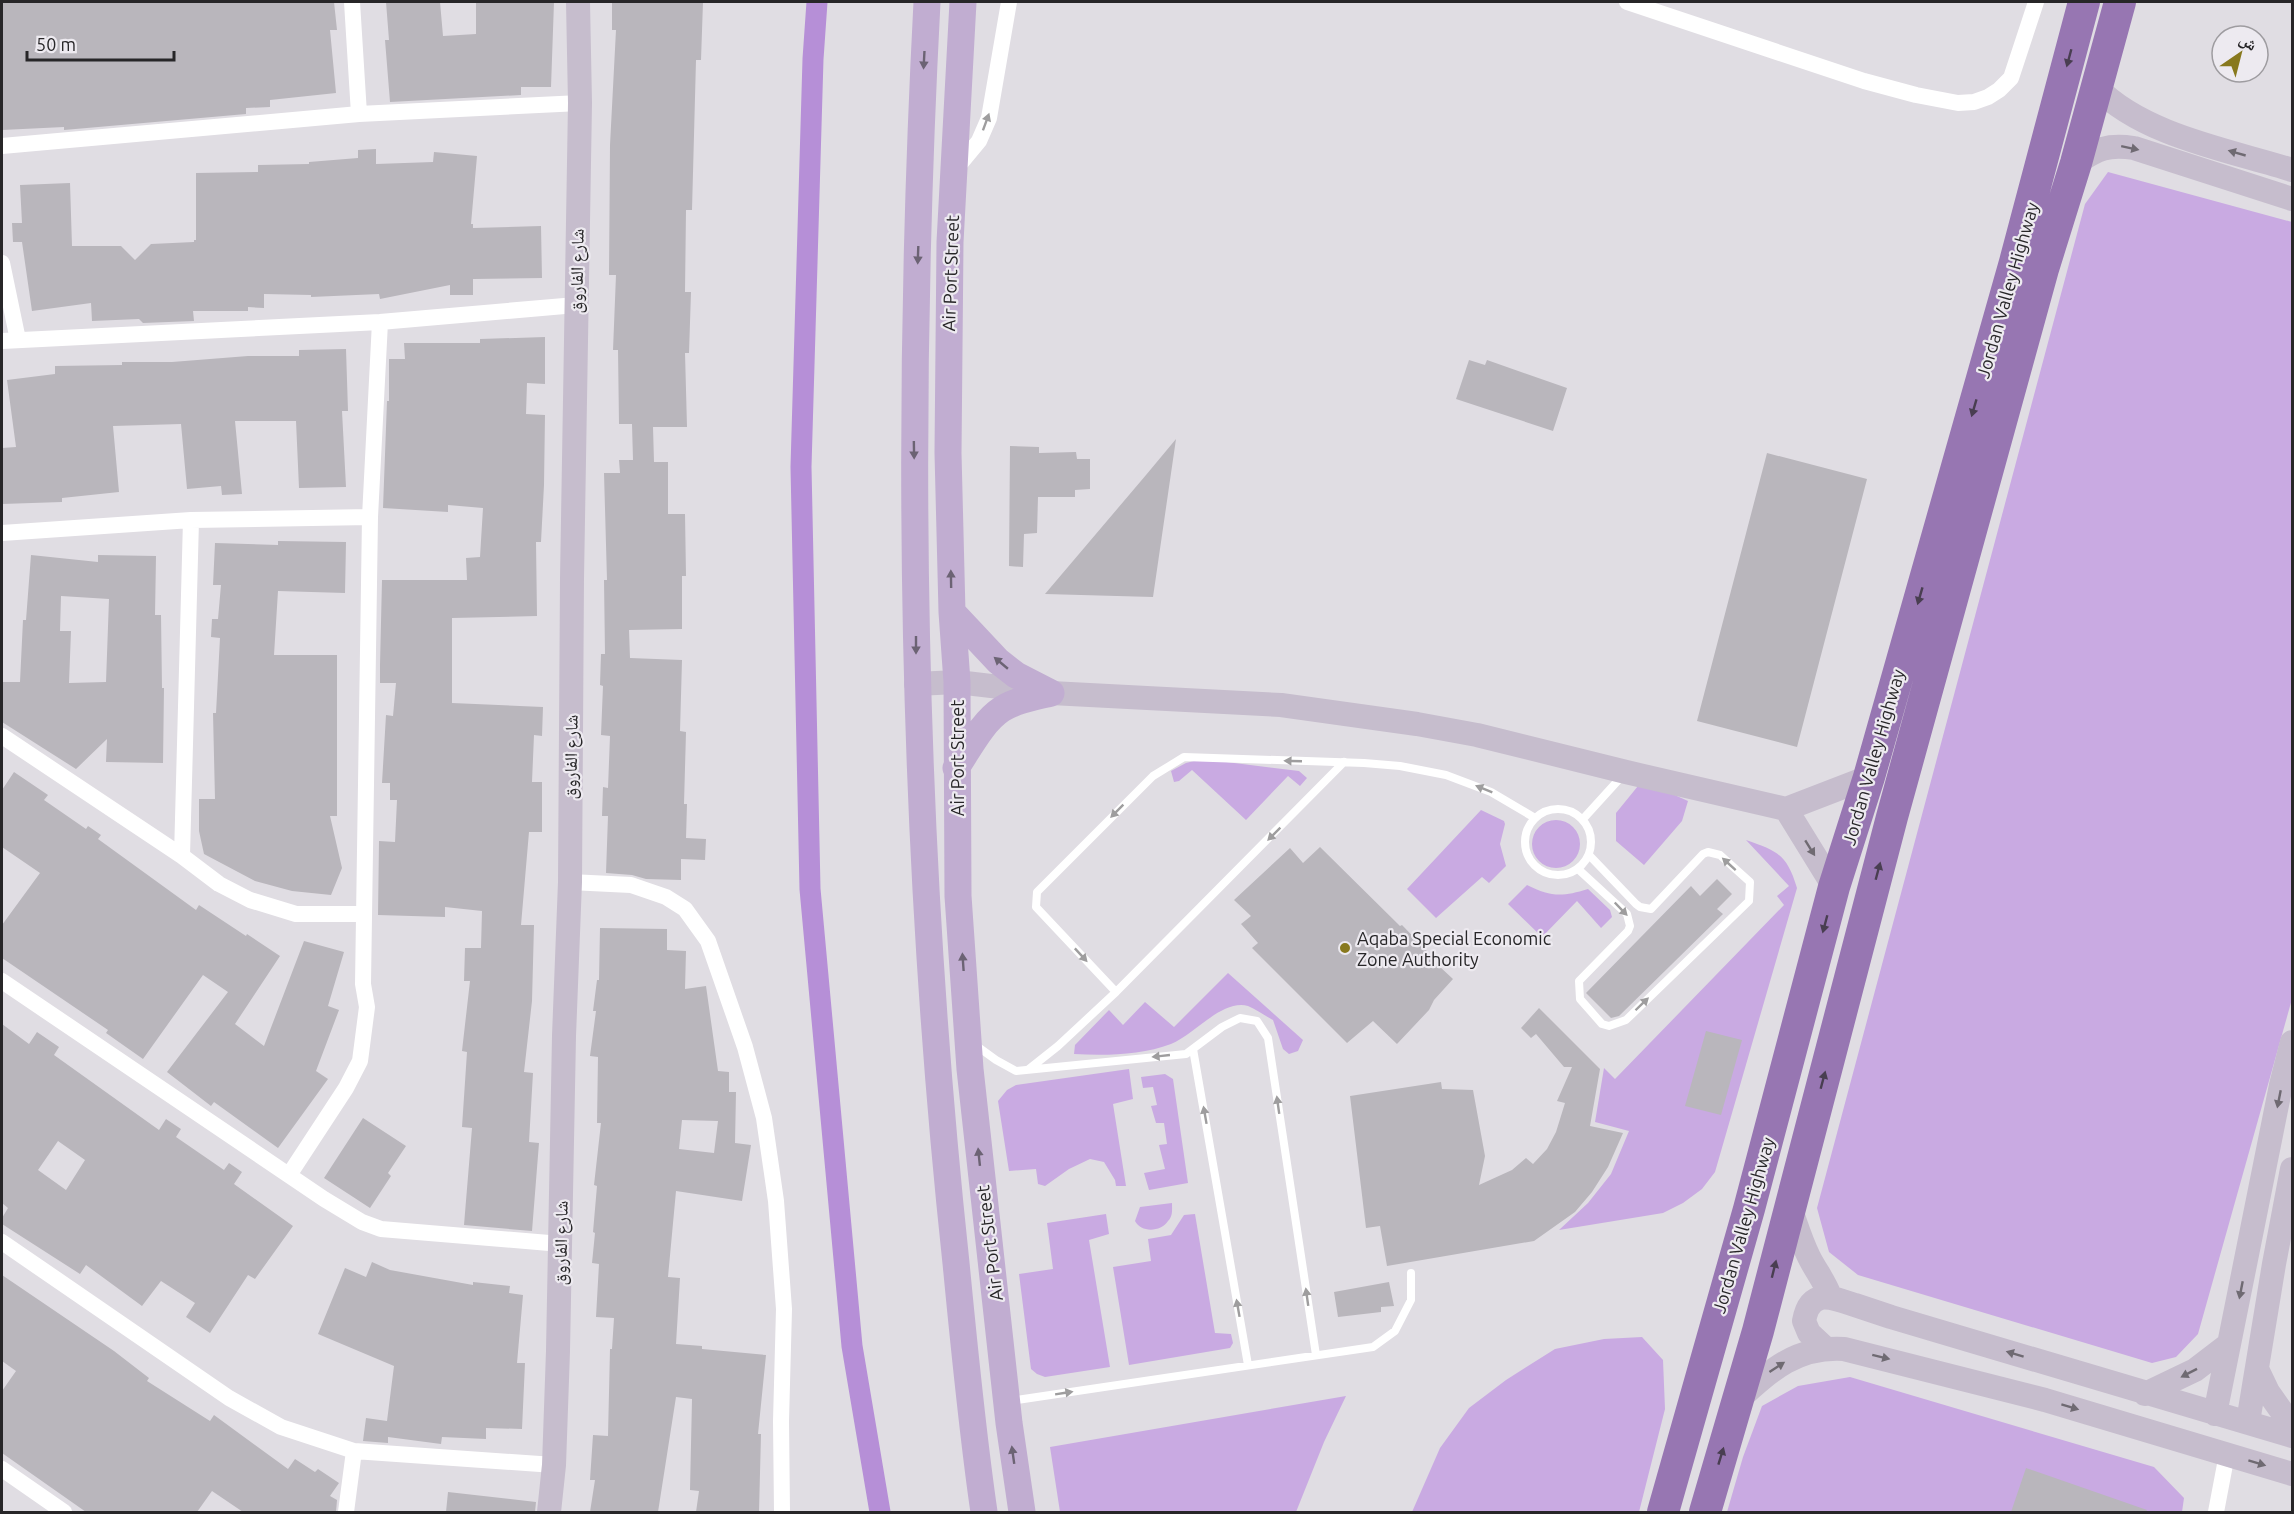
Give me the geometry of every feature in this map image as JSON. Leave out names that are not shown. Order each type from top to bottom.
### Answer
[{"type":"highway","name":"Jordan Valley Highway","points":[[1705,1512],[1763,1311],[1892,817],[2029,266],[2084,2]]},
{"type":"highway","name":"Jordan Valley Highway","points":[[1662,1512],[1749,1209],[1834,887],[2029,266],[2076,163],[2120,2]]},
{"type":"highway","points":[[1722,1300],[1763,1311]]},
{"type":"main road","name":"شارع الفاروق","points":[[549,1512],[554,1465],[561,1244],[563,1059],[570,882],[569,819],[580,103],[578,2]]},
{"type":"main road","name":"Air Port Street","points":[[927,2],[913,392],[916,684],[925,899],[936,1048],[974,1442],[984,1512]]},
{"type":"main road","name":"Air Port Street","points":[[963,2],[950,242],[948,453],[952,612],[957,682],[958,896],[968,1040],[1006,1401],[1022,1512]]},
{"type":"main road","points":[[2096,87],[2117,106],[2149,123],[2292,170]]},
{"type":"main road","points":[[2076,163],[2104,147],[2124,146],[2292,199]]},
{"type":"main road","points":[[952,612],[998,661],[1016,675],[1051,693]]},
{"type":"main road","points":[[916,684],[957,682],[1051,693],[1281,705],[1406,722],[1477,735],[1786,809],[1869,777]]},
{"type":"main road","points":[[956,768],[981,731],[1000,710],[1020,700],[1051,693]]},
{"type":"main road","points":[[1786,809],[1834,887]]},
{"type":"main road","points":[[2215,1414],[2281,1085],[2292,1042]]},
{"type":"main road","points":[[2248,1422],[2292,1169]]},
{"type":"main road","points":[[1790,1207],[1804,1246],[1826,1284],[1830,1296]]},
{"type":"main road","points":[[1824,1347],[1809,1333],[1804,1321],[1809,1306],[1815,1300],[1830,1296],[1891,1317],[2145,1394],[2292,1436]]},
{"type":"main road","points":[[2145,1394],[2195,1370],[2229,1344]]},
{"type":"main road","points":[[1738,1400],[1780,1365],[1806,1352],[1824,1347],[1844,1349],[2045,1400],[2292,1474]]},
{"type":"main road","points":[[2257,1369],[2268,1392],[2292,1426]]},
{"type":"street","points":[[352,2],[359,114]]},
{"type":"street","points":[[954,170],[979,141],[988,118],[1009,2]]},
{"type":"street","points":[[1627,2],[1864,81],[1958,103],[1974,102],[1988,97],[2011,78],[2036,2]]},
{"type":"street","points":[[2,146],[359,114],[580,103]]},
{"type":"street","points":[[2,263],[10,341],[380,322],[576,305]]},
{"type":"street","points":[[289,1175],[346,1088],[360,1061],[367,1007],[363,984],[363,914],[370,517],[380,322]]},
{"type":"street","points":[[2,533],[191,520],[370,517]]},
{"type":"street","points":[[182,856],[191,520]]},
{"type":"street","points":[[2,736],[182,856],[219,884],[250,900],[296,914],[363,914]]},
{"type":"street","points":[[570,882],[631,885],[666,897],[685,909],[708,941],[745,1047],[764,1118],[776,1201],[784,1309],[781,1421],[782,1512]]},
{"type":"street","points":[[2,981],[362,1222],[381,1229],[561,1244]]},
{"type":"street","points":[[2,1242],[229,1398],[281,1427],[354,1451],[554,1465]]},
{"type":"street","points":[[346,1512],[354,1451]]},
{"type":"street","points":[[2216,1512],[2227,1454]]},
{"type":"street","points":[[2,1469],[64,1512]]},
{"type":"lane","points":[[1116,992],[1036,907],[1037,892],[1153,776],[1184,757],[1400,766],[1446,775],[1491,792],[1535,818]]},
{"type":"lane","points":[[1029,1069],[1058,1046],[1116,992],[1344,762]]},
{"type":"lane","points":[[1582,819],[1626,772]]},
{"type":"lane","points":[[1563,809],[1574,812],[1582,819],[1589,829],[1592,840],[1589,855],[1578,869],[1558,876],[1547,874],[1537,868],[1525,850],[1524,839],[1527,829],[1535,818],[1542,812],[1563,809]]},
{"type":"lane","points":[[1578,869],[1627,914],[1629,920],[1628,931],[1579,981],[1580,999],[1602,1024],[1609,1026],[1626,1020],[1749,901],[1750,882],[1720,855],[1714,853],[1703,854],[1651,909],[1636,904],[1589,855]]},
{"type":"lane","points":[[968,1040],[1016,1071],[1186,1054],[1222,1026],[1240,1018],[1257,1021],[1268,1038],[1316,1355]]},
{"type":"lane","points":[[1193,1049],[1248,1365]]},
{"type":"lane","points":[[1006,1401],[1373,1347],[1395,1331],[1411,1300],[1411,1273]]},
{"type":"shaded area","points":[[2108,172],[2292,222],[2292,999],[2198,1334],[2176,1357],[2152,1363],[1858,1275],[1829,1252],[1817,1208],[2085,204]]},
{"type":"shaded area","points":[[1202,759],[1299,771],[1307,778],[1300,786],[1288,776],[1246,820],[1192,770],[1179,781],[1174,782],[1171,771],[1186,763]]},
{"type":"shaded area","points":[[1638,786],[1659,788],[1688,801],[1682,821],[1644,865],[1616,841],[1616,813]]},
{"type":"shaded area","points":[[1481,810],[1504,821],[1500,844],[1506,866],[1489,883],[1482,877],[1436,918],[1407,889]]},
{"type":"shaded area","points":[[1556,820],[1573,827],[1580,844],[1573,861],[1556,868],[1539,861],[1532,844],[1539,827]]},
{"type":"shaded area","points":[[1746,840],[1774,851],[1780,856],[1789,868],[1797,888],[1715,1172],[1702,1189],[1683,1203],[1663,1213],[1559,1230],[1588,1203],[1611,1174],[1629,1131],[1595,1122],[1604,1068],[1615,1079],[1784,905],[1777,896],[1789,886]]},
{"type":"shaded area","points":[[1527,885],[1550,894],[1588,889],[1610,910],[1612,917],[1601,928],[1577,901],[1542,937],[1508,904]]},
{"type":"shaded area","points":[[1228,973],[1303,1040],[1298,1051],[1289,1054],[1283,1049],[1273,1020],[1248,1006],[1238,1005],[1218,1013],[1180,1039],[1160,1048],[1123,1054],[1074,1054],[1075,1045],[1109,1010],[1123,1025],[1145,1002],[1174,1027]]},
{"type":"shaded area","points":[[1129,1069],[1133,1099],[1113,1104],[1126,1186],[1116,1186],[1104,1162],[1090,1159],[1069,1169],[1045,1186],[1038,1184],[1036,1169],[1009,1171],[998,1101],[1007,1090],[1016,1085]]},
{"type":"shaded area","points":[[1165,1074],[1173,1079],[1188,1183],[1149,1190],[1144,1173],[1165,1169],[1159,1145],[1167,1144],[1164,1123],[1156,1123],[1151,1106],[1157,1105],[1153,1087],[1143,1088],[1141,1077]]},
{"type":"shaded area","points":[[1172,1203],[1171,1217],[1161,1227],[1146,1229],[1135,1221],[1140,1207]]},
{"type":"shaded area","points":[[1106,1214],[1109,1234],[1089,1240],[1110,1367],[1045,1377],[1037,1374],[1031,1369],[1019,1274],[1053,1269],[1047,1223]]},
{"type":"shaded area","points":[[1195,1214],[1215,1333],[1231,1334],[1233,1343],[1230,1348],[1129,1365],[1113,1267],[1151,1261],[1148,1239],[1171,1235],[1184,1215]]},
{"type":"shaded area","points":[[1642,1337],[1663,1360],[1665,1409],[1639,1512],[1412,1512],[1440,1448],[1469,1408],[1506,1380],[1555,1349],[1604,1339]]},
{"type":"shaded area","points":[[1850,1377],[2154,1467],[2184,1498],[2182,1512],[1727,1512],[1743,1457],[1762,1406],[1798,1386]]},
{"type":"shaded area","points":[[1346,1396],[1324,1442],[1296,1512],[1060,1512],[1050,1447]]},
{"type":"building","points":[[2,2],[334,2],[337,30],[330,30],[336,93],[270,100],[270,107],[246,108],[246,114],[64,130],[64,127],[2,130]]},
{"type":"building","points":[[386,2],[440,2],[443,36],[476,34],[476,2],[554,2],[551,87],[521,87],[521,95],[390,102],[385,40],[389,40]]},
{"type":"building","points":[[612,2],[703,2],[701,60],[696,60],[692,210],[686,210],[685,292],[691,292],[689,353],[685,353],[687,427],[653,427],[654,462],[668,462],[668,514],[685,514],[686,576],[682,576],[682,629],[629,630],[630,658],[682,660],[680,731],[686,732],[684,804],[687,804],[686,838],[706,839],[705,860],[681,859],[681,880],[646,879],[632,875],[606,873],[608,816],[602,816],[603,787],[608,788],[610,736],[601,735],[603,686],[600,685],[601,654],[605,654],[604,580],[607,580],[604,473],[620,473],[619,460],[633,460],[632,424],[619,424],[618,350],[613,350],[616,275],[609,275],[610,145],[616,30],[612,30]]},
{"type":"building","points":[[376,149],[376,164],[433,162],[434,152],[477,156],[471,224],[473,228],[541,226],[542,278],[473,279],[473,295],[450,295],[450,285],[380,299],[379,294],[311,297],[311,295],[264,294],[264,308],[248,307],[248,311],[193,311],[194,321],[143,323],[139,319],[92,321],[91,303],[32,311],[22,242],[13,242],[12,223],[22,223],[20,185],[70,183],[72,246],[121,246],[135,260],[151,244],[194,242],[196,240],[196,173],[258,172],[258,165],[309,164],[309,162],[358,158],[358,150]]},
{"type":"building","points":[[545,337],[545,384],[527,383],[526,414],[545,415],[541,542],[536,542],[537,616],[452,618],[452,703],[543,707],[542,736],[534,735],[532,782],[542,782],[542,832],[529,832],[521,925],[534,925],[532,1001],[524,1072],[533,1073],[529,1142],[539,1143],[532,1231],[464,1225],[472,1128],[462,1127],[467,1052],[462,1051],[470,981],[464,981],[465,948],[481,948],[482,911],[445,907],[445,917],[378,915],[379,841],[395,842],[397,800],[390,800],[390,783],[382,783],[386,715],[393,716],[396,683],[380,683],[380,665],[382,580],[467,580],[466,558],[480,557],[483,508],[448,505],[448,512],[383,508],[389,359],[405,359],[404,343],[480,343],[480,339]]},
{"type":"building","points":[[346,349],[348,411],[342,411],[346,487],[299,488],[296,421],[235,421],[242,494],[222,495],[221,486],[187,489],[181,424],[113,426],[119,492],[62,498],[62,502],[2,504],[2,448],[16,447],[7,380],[55,374],[55,366],[122,365],[122,362],[172,362],[248,356],[299,356],[299,350]]},
{"type":"building","points":[[1469,360],[1485,365],[1487,360],[1567,388],[1553,431],[1456,399]]},
{"type":"building","points":[[1176,439],[1153,597],[1045,594],[1146,475]]},
{"type":"building","points":[[1010,446],[1039,447],[1039,453],[1076,452],[1077,459],[1090,459],[1090,489],[1075,490],[1075,497],[1038,497],[1037,533],[1024,534],[1023,567],[1009,566]]},
{"type":"building","points":[[1767,453],[1867,479],[1797,747],[1697,721]]},
{"type":"building","points":[[278,541],[346,542],[345,593],[278,591],[274,655],[337,655],[337,816],[330,816],[342,868],[331,895],[292,891],[255,881],[204,854],[199,831],[199,799],[215,799],[213,713],[216,713],[220,638],[211,637],[212,619],[218,619],[221,585],[213,585],[215,543],[278,545]]},
{"type":"building","points":[[31,555],[98,562],[98,555],[156,556],[155,615],[161,615],[162,688],[164,688],[163,763],[106,762],[107,739],[76,769],[2,722],[2,682],[20,682],[23,620],[26,620]],"holes":[[[61,596],[109,599],[106,682],[69,683],[71,631],[60,631]]]},
{"type":"building","points":[[14,772],[48,795],[44,800],[86,829],[88,826],[101,835],[98,839],[196,910],[199,905],[280,956],[235,1024],[264,1046],[304,941],[344,952],[328,1006],[339,1010],[316,1071],[328,1079],[278,1148],[214,1102],[211,1106],[167,1072],[228,992],[203,975],[143,1059],[106,1033],[108,1030],[2,958],[2,925],[40,873],[2,847],[2,790]]},
{"type":"building","points":[[1320,847],[1400,926],[1402,925],[1427,951],[1425,953],[1453,979],[1434,1000],[1429,1010],[1397,1044],[1373,1021],[1347,1043],[1252,948],[1258,943],[1241,924],[1251,916],[1234,900],[1290,848],[1303,863]]},
{"type":"building","points":[[1717,879],[1732,894],[1717,909],[1723,914],[1619,1016],[1611,1018],[1586,993],[1691,886],[1700,896]]},
{"type":"building","points":[[600,928],[667,929],[667,950],[686,951],[685,989],[706,986],[718,1071],[729,1072],[729,1092],[736,1092],[735,1143],[751,1145],[742,1201],[676,1191],[668,1277],[680,1278],[676,1344],[702,1346],[702,1349],[766,1355],[758,1434],[761,1434],[759,1512],[696,1512],[699,1491],[690,1490],[692,1399],[676,1397],[658,1512],[590,1512],[595,1480],[590,1480],[593,1435],[608,1436],[610,1349],[612,1349],[614,1318],[596,1317],[599,1264],[592,1263],[597,1186],[594,1185],[601,1123],[597,1123],[598,1057],[590,1056],[596,1011],[593,1011],[597,980],[599,980]],"holes":[[[682,1120],[718,1121],[714,1153],[679,1149]]]},
{"type":"building","points":[[1539,1008],[1600,1069],[1590,1126],[1623,1133],[1608,1167],[1592,1192],[1575,1212],[1534,1241],[1387,1266],[1380,1226],[1366,1228],[1350,1096],[1441,1082],[1442,1089],[1473,1090],[1485,1156],[1479,1185],[1512,1170],[1526,1158],[1533,1164],[1547,1149],[1556,1132],[1565,1103],[1557,1101],[1572,1067],[1564,1067],[1536,1034],[1531,1038],[1521,1028]]},
{"type":"building","points":[[2,1024],[29,1044],[37,1032],[59,1047],[54,1055],[159,1130],[166,1119],[181,1129],[176,1137],[224,1170],[229,1163],[242,1172],[234,1184],[293,1226],[255,1279],[248,1275],[210,1333],[186,1317],[195,1303],[161,1281],[142,1306],[86,1265],[80,1274],[2,1224],[2,1218],[8,1208],[2,1203]],"holes":[[[58,1141],[85,1160],[66,1190],[38,1170]]]},
{"type":"building","points":[[1706,1031],[1742,1040],[1721,1115],[1685,1106]]},
{"type":"building","points":[[363,1118],[406,1146],[388,1173],[391,1176],[370,1208],[324,1178]]},
{"type":"building","points":[[372,1262],[390,1270],[473,1285],[473,1282],[510,1286],[509,1293],[523,1295],[517,1363],[525,1363],[522,1429],[486,1428],[486,1439],[442,1437],[441,1444],[388,1437],[388,1443],[363,1441],[366,1418],[387,1421],[394,1366],[318,1334],[345,1268],[366,1277]]},
{"type":"building","points":[[2,1275],[114,1351],[149,1378],[147,1381],[210,1421],[214,1415],[288,1469],[295,1459],[315,1472],[318,1469],[339,1483],[330,1496],[337,1500],[336,1512],[243,1512],[212,1491],[197,1512],[86,1512],[2,1453],[2,1391],[16,1371],[2,1361]]},
{"type":"building","points":[[1389,1282],[1394,1306],[1381,1307],[1381,1312],[1338,1317],[1334,1292]]},
{"type":"building","points":[[2026,1468],[2147,1510],[2146,1512],[2011,1512]]},
{"type":"building","points":[[448,1492],[536,1502],[535,1512],[446,1512]]},
{"type":"waterway","points":[[817,2],[813,59],[801,467],[810,889],[852,1346],[880,1512]]},
{"type":"place","name":"Aqaba Special Economic Zone Authority","points":[[1345,948]]}]
